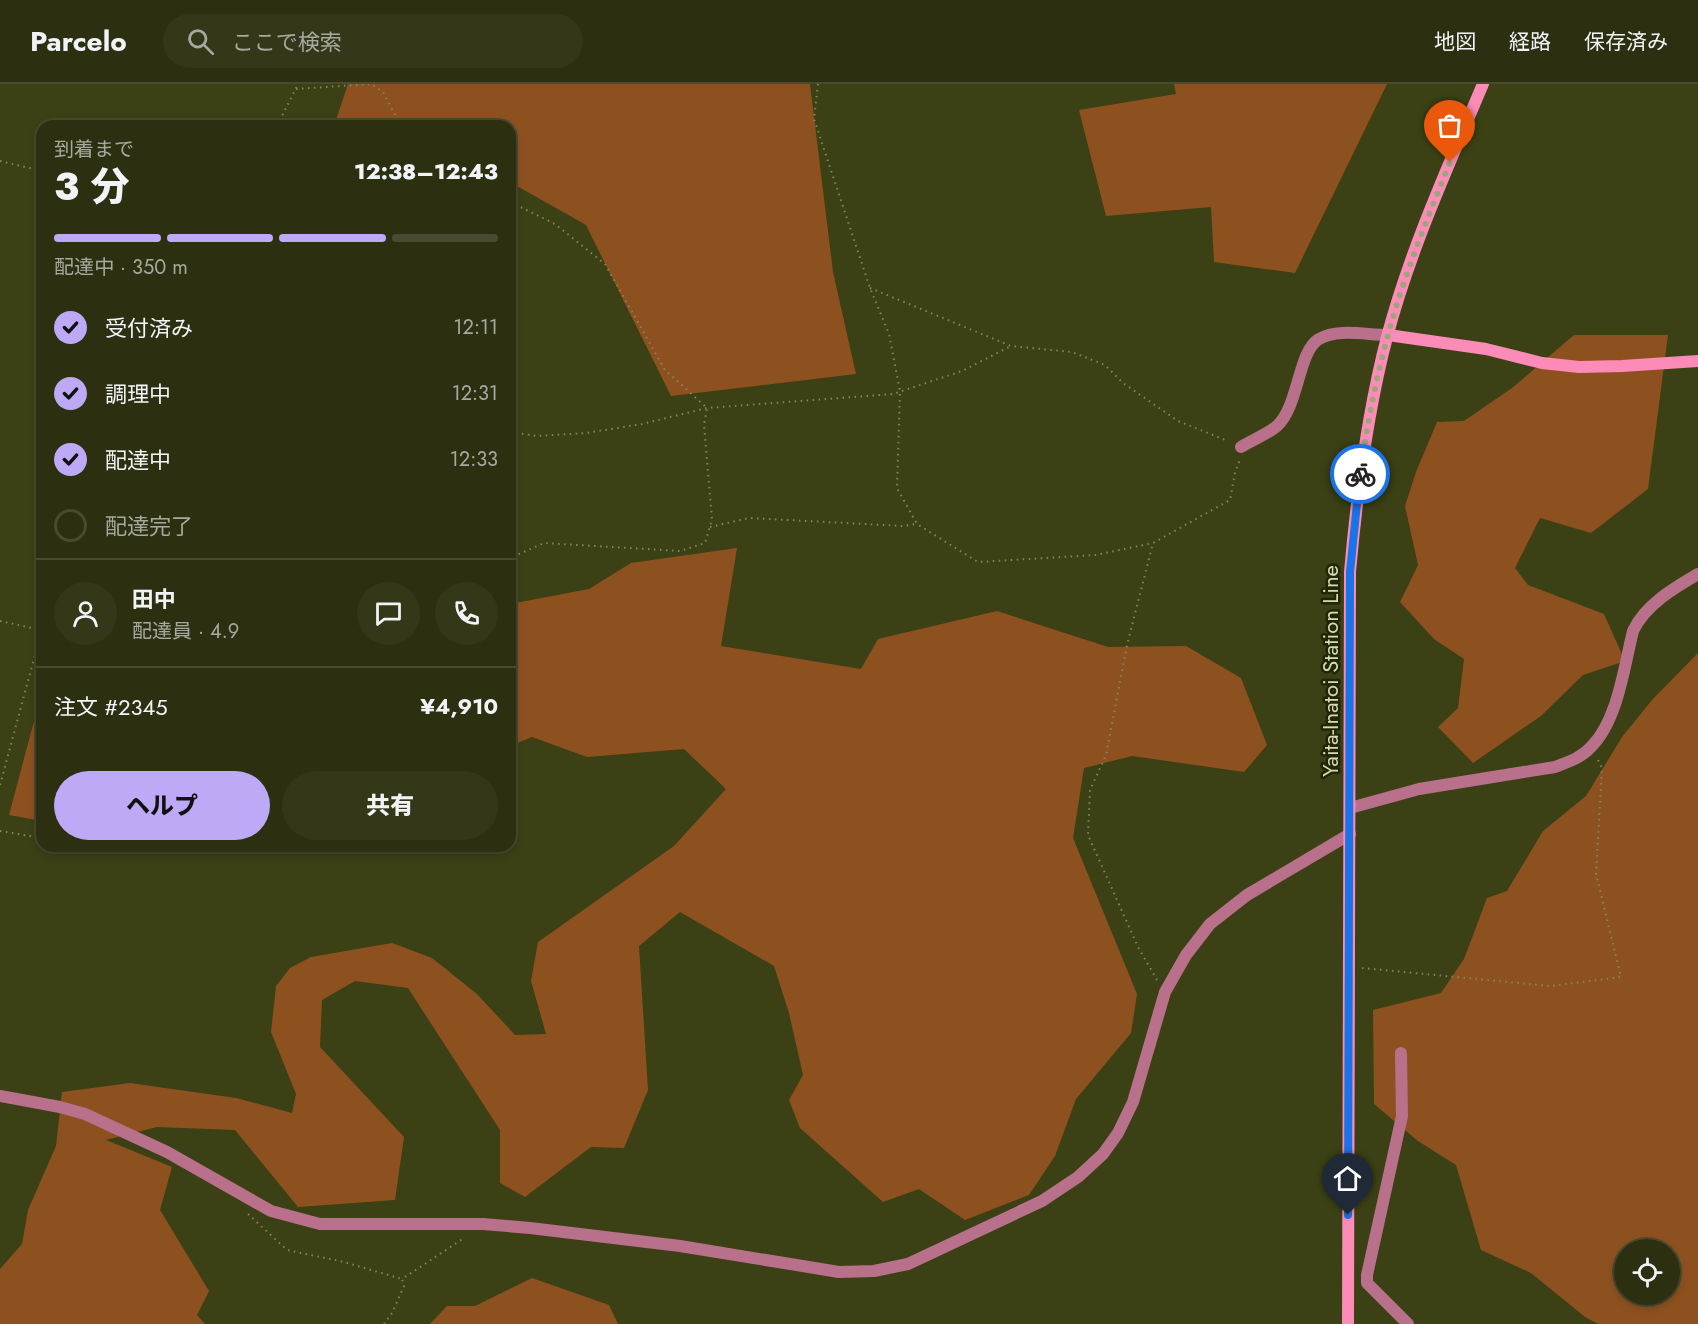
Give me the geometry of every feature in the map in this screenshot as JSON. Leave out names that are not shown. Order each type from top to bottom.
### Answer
[{"type":"main road","name":"Yaita-Inatoi Station Line","points":[[1348,1324],[1350,572],[1359,478],[1367,426],[1388,335],[1411,261],[1483,84]]},
{"type":"main road","points":[[1388,335],[1486,349],[1542,363],[1579,367],[1698,361]]},
{"type":"street","points":[[1241,447],[1278,425],[1299,381],[1304,358],[1319,339],[1339,333],[1388,335]]},
{"type":"street","points":[[1350,808],[1419,789],[1554,767],[1575,759],[1591,747],[1603,731],[1613,711],[1633,631],[1639,618],[1648,608],[1698,574]]},
{"type":"street","points":[[0,1096],[85,1114],[166,1152],[271,1211],[320,1224],[483,1224],[681,1245],[839,1272],[874,1271],[908,1264],[1042,1201],[1078,1177],[1103,1154],[1118,1133],[1133,1102],[1165,992],[1186,955],[1210,924],[1247,895],[1350,834]]},
{"type":"street","points":[[1367,1284],[1367,1275],[1402,1116],[1401,1053]]},
{"type":"street","points":[[1348,1283],[1367,1284],[1408,1324]]},
{"type":"path","points":[[280,120],[298,84]]},
{"type":"path","points":[[296,89],[372,84],[383,92],[398,120]]},
{"type":"path","points":[[818,84],[814,118],[870,288],[889,334],[900,391],[897,488],[917,524],[978,562],[1096,555],[1154,543],[1230,500],[1235,473],[1240,463],[1241,447],[1178,421],[1123,383],[1105,365],[1072,352],[1011,346],[870,288]]},
{"type":"path","points":[[0,160],[36,169]]},
{"type":"path","points":[[516,205],[555,224],[605,264],[664,369],[707,408]]},
{"type":"path","points":[[516,433],[537,436],[586,433],[642,424],[707,408],[893,394],[962,370],[1011,346]]},
{"type":"path","points":[[516,555],[544,543],[681,551],[705,543],[712,519],[704,425],[707,408]]},
{"type":"path","points":[[710,527],[748,518],[903,526],[917,524]]},
{"type":"path","points":[[1154,543],[1127,645],[1106,755],[1090,790],[1088,835],[1138,947],[1165,992]]},
{"type":"path","points":[[0,621],[36,629]]},
{"type":"path","points":[[0,785],[36,652]]},
{"type":"path","points":[[1350,967],[1551,986],[1621,977],[1596,874],[1602,768],[1591,747]]},
{"type":"path","points":[[0,831],[36,837]]},
{"type":"path","points":[[245,1210],[287,1250],[344,1262],[402,1279]]},
{"type":"path","points":[[402,1279],[465,1236]]},
{"type":"path","points":[[384,1324],[392,1314],[404,1286],[402,1279]]},
{"type":"shaded area","points":[[348,84],[810,84],[833,272],[856,374],[671,396],[586,225],[516,185],[516,120],[336,120]]},
{"type":"shaded area","points":[[1174,84],[1387,84],[1295,273],[1214,262],[1211,207],[1106,216],[1079,110],[1176,94]]},
{"type":"shaded area","points":[[1574,335],[1668,335],[1648,489],[1591,533],[1540,518],[1515,568],[1528,585],[1604,614],[1625,661],[1583,675],[1541,716],[1473,763],[1438,727],[1458,708],[1464,659],[1434,639],[1400,602],[1418,565],[1405,506],[1416,472],[1437,422],[1464,421],[1512,388]]},
{"type":"shaded area","points":[[737,548],[721,646],[861,669],[878,639],[997,611],[1108,647],[1186,646],[1241,678],[1267,745],[1244,772],[1132,756],[1084,768],[1073,838],[1137,994],[1131,1033],[1076,1099],[1055,1156],[1029,1195],[965,1220],[919,1189],[883,1202],[800,1128],[789,1100],[803,1075],[789,1013],[774,966],[680,912],[639,946],[648,1090],[624,1148],[591,1147],[525,1197],[500,1183],[500,1130],[408,988],[355,981],[322,1000],[320,1047],[404,1137],[395,1200],[298,1207],[235,1130],[157,1127],[106,1140],[172,1167],[160,1210],[209,1291],[197,1315],[205,1324],[0,1324],[0,1269],[22,1244],[28,1210],[56,1146],[62,1092],[130,1083],[236,1098],[292,1113],[296,1094],[271,1032],[276,986],[290,968],[311,957],[392,943],[432,958],[477,994],[515,1035],[546,1034],[531,981],[538,942],[674,846],[726,789],[684,749],[587,757],[532,737],[516,744],[516,603],[589,589],[631,563]]},
{"type":"shaded area","points":[[1698,653],[1698,1324],[1598,1324],[1585,1317],[1531,1273],[1481,1250],[1456,1165],[1418,1141],[1374,1104],[1373,1010],[1441,993],[1464,959],[1487,898],[1507,891],[1543,831],[1586,796],[1622,737],[1652,700]]},
{"type":"shaded area","points":[[36,719],[36,820],[9,815]]},
{"type":"shaded area","points":[[532,1278],[609,1305],[618,1324],[430,1324],[447,1306],[475,1306]]},
{"type":"way so far","points":[[1360,474],[1367,426],[1388,335],[1411,261],[1450,162]]},
{"type":"route","points":[[1348,1215],[1350,572],[1360,474]]}]
